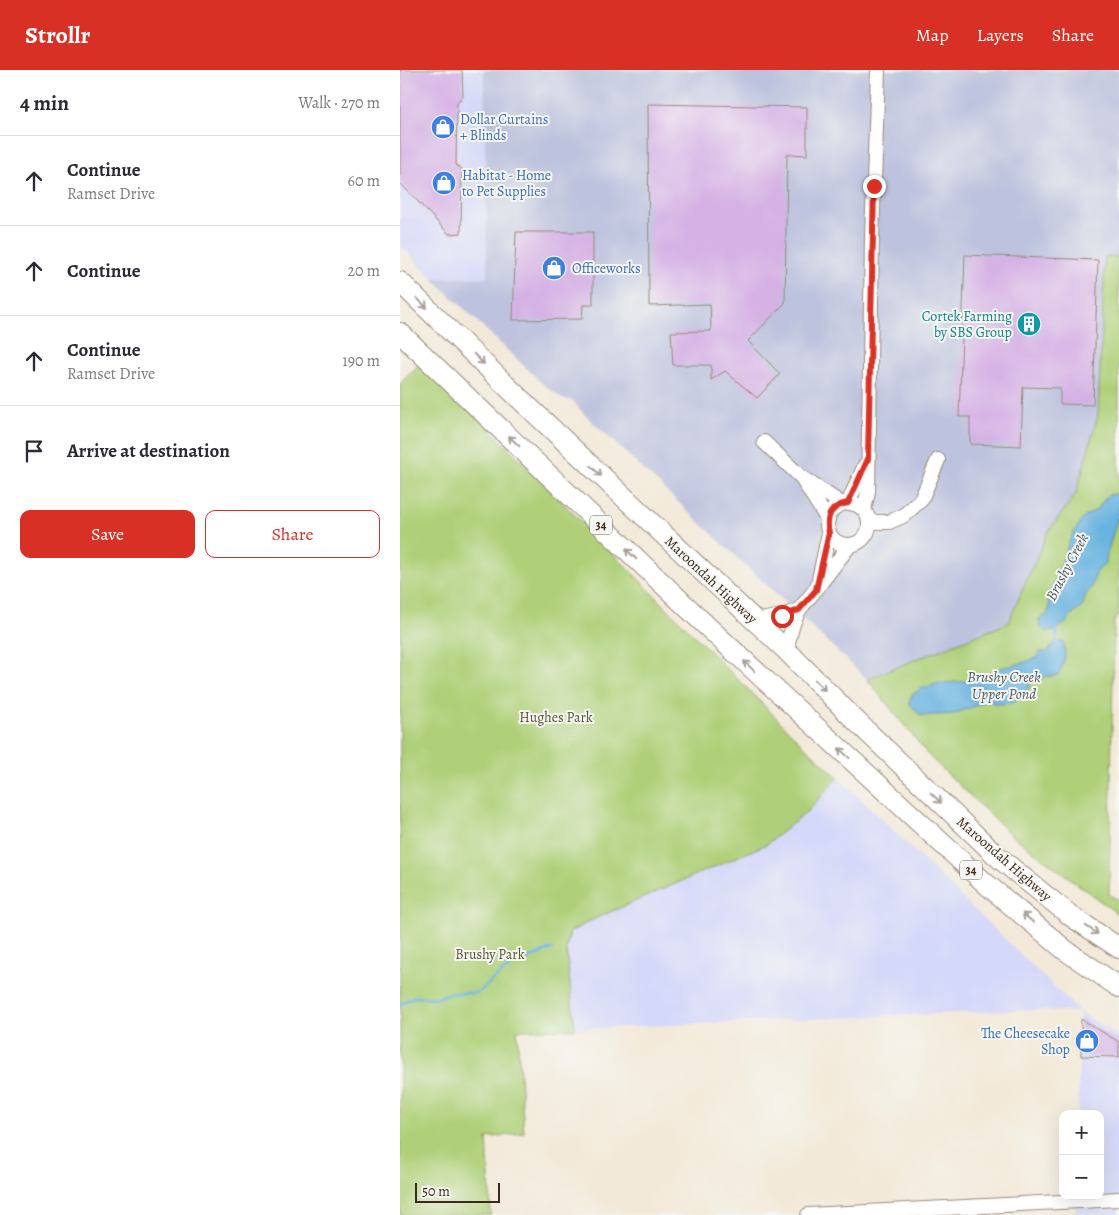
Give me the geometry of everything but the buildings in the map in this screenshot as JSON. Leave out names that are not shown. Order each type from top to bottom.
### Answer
[{"type":"highway","name":"Maroondah Highway","points":[[400,282],[519,398],[786,650],[854,719],[998,857],[1071,916],[1119,948]]},
{"type":"highway","name":"Maroondah Highway","points":[[400,333],[712,631],[993,889],[1065,950],[1119,987]]},
{"type":"street","points":[[801,477],[829,526],[833,538],[838,542],[850,545],[862,540],[869,528],[867,516],[872,238],[878,70]]},
{"type":"street","points":[[764,442],[801,477],[845,504]]},
{"type":"street","points":[[845,504],[868,459]]},
{"type":"street","points":[[816,590],[833,510],[845,504],[854,504],[867,516],[889,522],[903,516],[921,500],[938,460]]},
{"type":"street","points":[[786,650],[799,610],[850,545]]},
{"type":"street","points":[[755,621],[782,616],[799,610]]},
{"type":"street","points":[[808,1215],[920,1212],[1119,1199]]},
{"type":"shaded area","points":[[400,70],[484,70],[487,277],[433,279],[400,245]]},
{"type":"shaded area","points":[[484,70],[1119,70],[1119,257],[1105,257],[1098,415],[1076,494],[1048,532],[1008,623],[867,679],[583,413],[572,400],[563,399],[544,385],[433,279],[487,277]]},
{"type":"shaded area","points":[[838,777],[1080,1012],[1031,1010],[575,1029],[566,948],[570,932],[592,920],[767,844],[808,811]]},
{"type":"shaded area","points":[[1080,1012],[1119,1036],[1119,1215],[1075,1215],[1076,1200],[1104,1200],[1104,1110],[1078,1110]]},
{"type":"green space","points":[[1105,257],[1119,257],[1119,613],[1114,622],[1109,895],[1119,900],[1119,915],[1009,833],[929,756],[867,679],[1008,623],[1048,532],[1076,494],[1098,415]]},
{"type":"green space","name":"Hughes Park","points":[[422,361],[806,748],[838,777],[808,811],[767,844],[592,920],[570,932],[566,948],[575,1029],[517,1030],[524,1133],[487,1138],[491,1215],[400,1215],[400,384]]},
{"type":"water","name":"Brushy Creek Upper Pond","points":[[1108,495],[1119,495],[1119,513],[1106,562],[1096,573],[1091,589],[1086,594],[1083,606],[1057,631],[1045,631],[1040,627],[1039,619],[1047,615],[1049,609],[1048,597],[1074,532],[1083,518],[1097,509]]},
{"type":"water","name":"Brushy Creek Upper Pond","points":[[1056,641],[1064,642],[1065,651],[1064,663],[1058,675],[1039,678],[1031,682],[1027,692],[1012,703],[997,704],[988,701],[954,714],[921,716],[909,703],[912,695],[922,688],[940,683],[969,680],[996,669],[1038,658],[1039,652],[1048,652]]},
{"type":"waterway","name":"Brushy Creek","points":[[1056,644],[1057,628]]},
{"type":"waterway","name":"Brushy Creek","points":[[400,1005],[413,997],[437,998],[451,993],[478,993],[514,964],[552,949]]},
{"type":"place","name":"Dollar Curtains + Blinds","points":[[443,127]]},
{"type":"place","name":"Habitat - Home to Pet Supplies","points":[[444,183]]},
{"type":"place","name":"Officeworks","points":[[554,268]]},
{"type":"place","name":"Cortek Farming by SBS Group","points":[[1029,324]]},
{"type":"place","name":"The Cheesecake Shop","points":[[1087,1041]]},
{"type":"route","points":[[782,616],[799,610],[816,590],[829,533],[828,520],[830,514],[837,506],[848,503],[868,459],[874,186]]},
{"type":"park label","name":"Brushy Park","points":[[490,954]]}]
